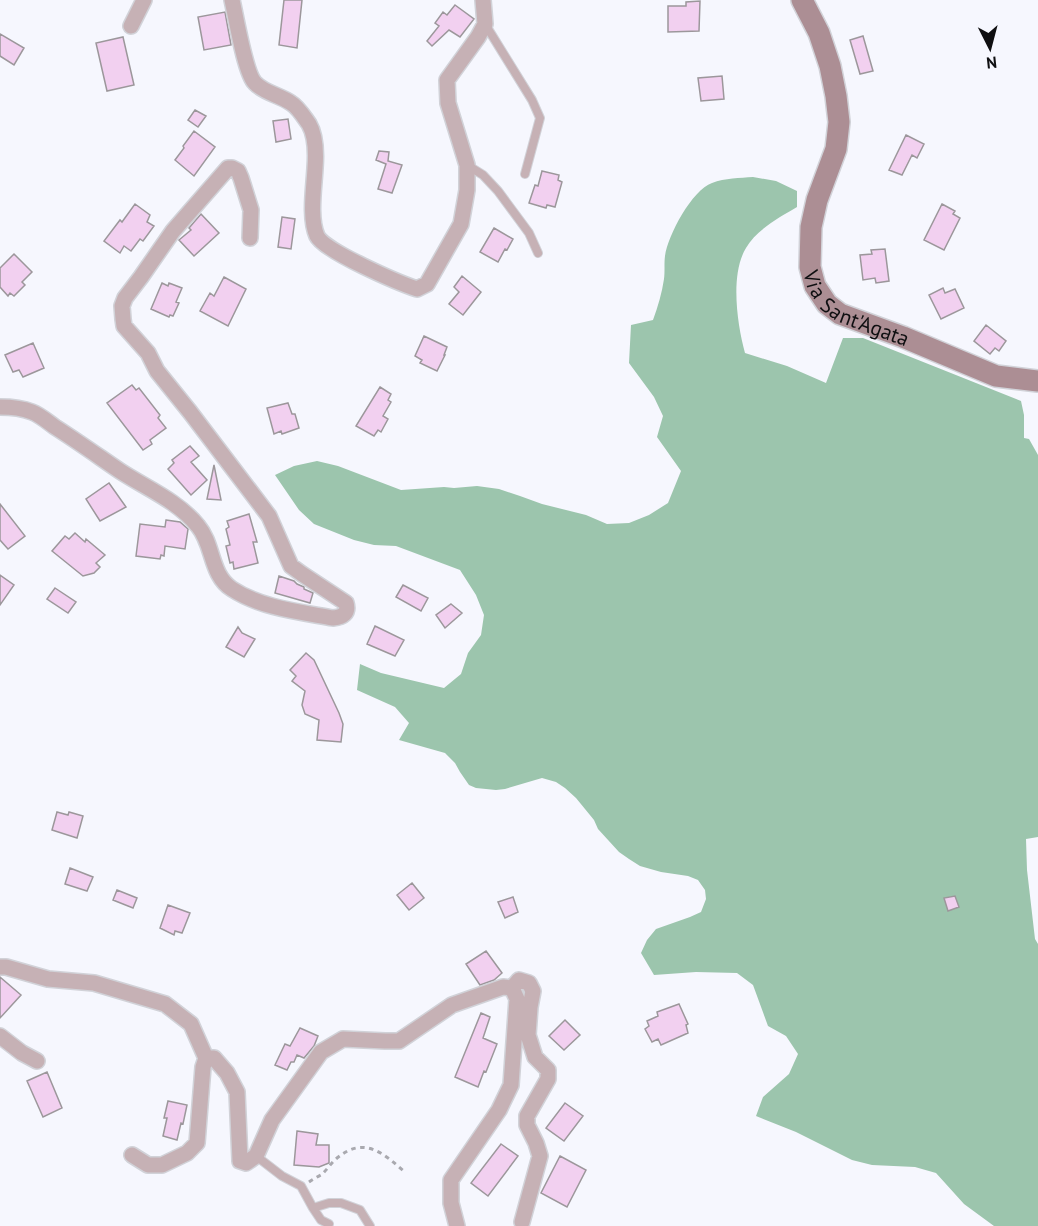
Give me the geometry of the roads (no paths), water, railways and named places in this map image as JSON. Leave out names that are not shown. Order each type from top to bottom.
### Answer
[{"type":"street","points":[[131,26],[144,0]]},
{"type":"street","points":[[232,0],[245,58],[254,82],[264,90],[293,104],[310,126],[316,151],[313,208],[314,230],[318,240],[351,260],[417,289],[427,284],[461,224],[467,190],[467,165],[448,103],[447,80],[485,24],[483,0]]},
{"type":"street","name":"Via Sant'Agata","points":[[802,0],[819,33],[830,66],[839,122],[836,149],[817,200],[811,227],[810,267],[815,286],[827,304],[840,314],[903,337],[996,376],[1038,381]]},
{"type":"street","points":[[0,407],[33,412],[182,510],[206,538],[216,572],[231,589],[280,609],[333,618],[346,613],[348,608],[346,603],[291,566],[269,516],[157,371],[148,354],[124,326],[122,306],[125,298],[173,231],[228,168],[238,171],[241,178],[251,210],[250,238]]},
{"type":"street","points":[[0,968],[6,967],[48,979],[94,983],[165,1004],[191,1024],[206,1058],[203,1067],[197,1143],[187,1153],[162,1165],[147,1165],[132,1155]]},
{"type":"street","points":[[512,988],[519,980],[529,983],[533,991],[528,1035],[535,1057],[548,1070],[548,1079],[527,1116],[527,1125],[537,1143],[540,1156],[522,1222]]},
{"type":"street","points":[[206,1058],[214,1058],[227,1073],[237,1092],[240,1161],[246,1163],[256,1156],[272,1120],[321,1052],[343,1039],[399,1041],[452,1005],[503,987],[512,988]]},
{"type":"street","points":[[457,1226],[451,1203],[451,1180],[499,1110],[511,1085],[517,999],[512,988]]},
{"type":"street","points":[[0,1036],[37,1061]]},
{"type":"lane","points":[[485,24],[532,100],[540,118],[525,174]]},
{"type":"lane","points":[[467,165],[483,175],[498,191],[529,233],[537,253]]},
{"type":"lane","points":[[256,1156],[282,1176],[301,1186],[321,1220],[329,1224]]},
{"type":"lane","points":[[313,1208],[329,1203],[341,1203],[360,1210],[370,1226]]}]
